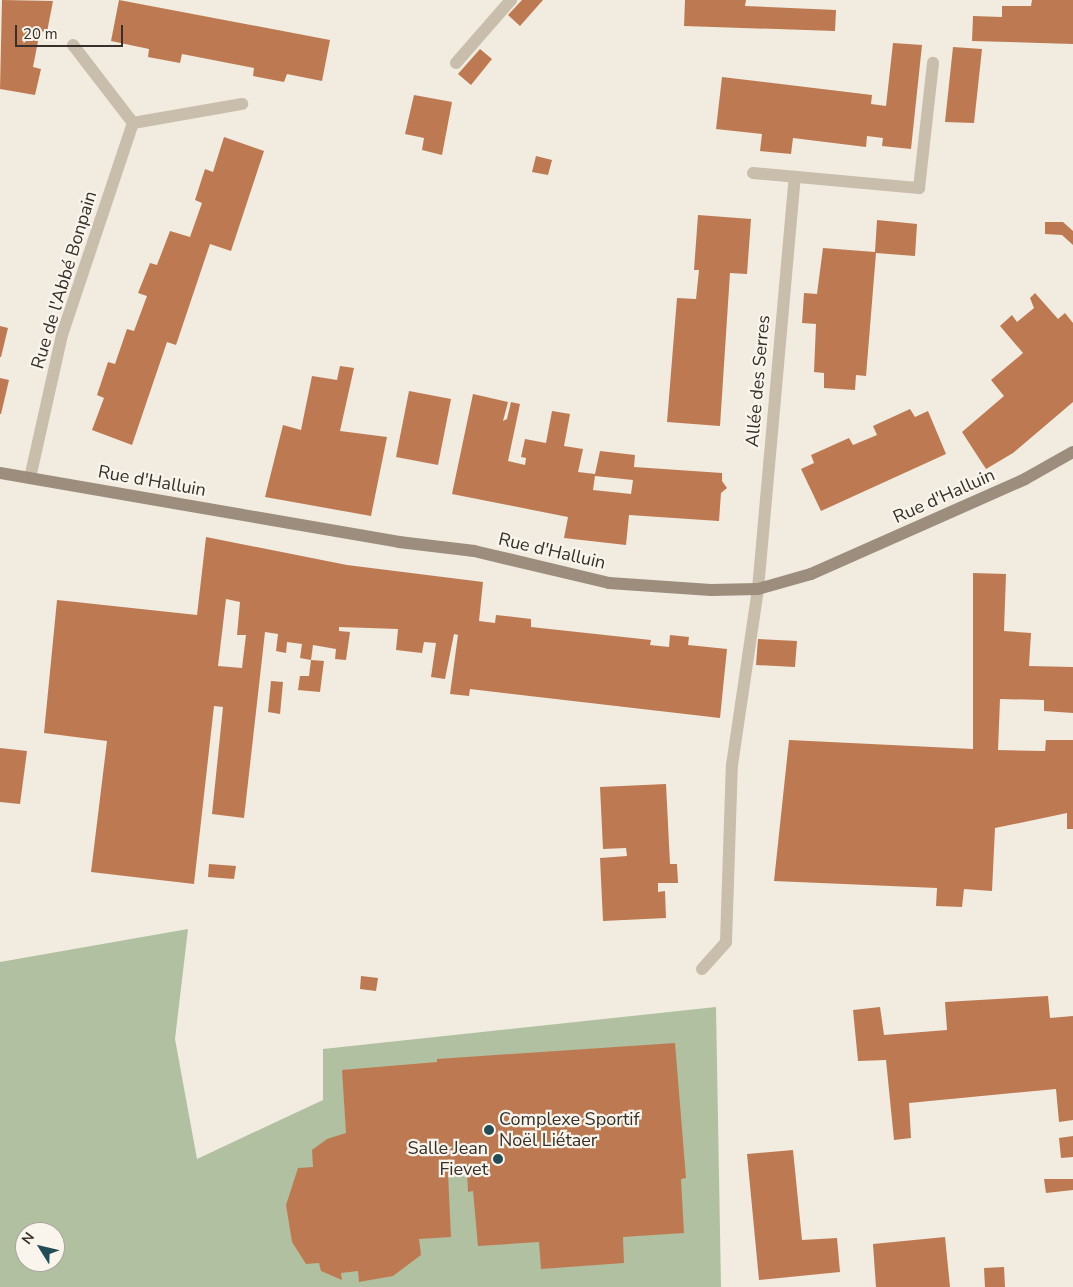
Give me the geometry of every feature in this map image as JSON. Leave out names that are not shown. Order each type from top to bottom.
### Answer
[{"type":"main road","name":"Rue d'Halluin","points":[[0,473],[399,542],[474,551],[609,583],[711,590],[758,589],[811,574],[1025,479],[1073,452]]},
{"type":"street","points":[[456,63],[511,0]]},
{"type":"street","points":[[73,45],[132,123],[242,104]]},
{"type":"street","points":[[754,173],[919,188],[934,63]]},
{"type":"street","name":"Rue de l'Abbé Bonpain","points":[[30,478],[62,335],[132,123]]},
{"type":"street","name":"Allée des Serres","points":[[702,969],[726,942],[732,765],[758,589],[795,177]]},
{"type":"green space","name":"Complexe Sportif Noël Liétaer","points":[[188,929],[175,1039],[197,1159],[323,1100],[323,1049],[716,1007],[721,1287],[0,1287],[0,962]]},
{"type":"building","points":[[2,0],[53,1],[47,32],[40,31],[33,67],[41,69],[35,95],[0,89]]},
{"type":"building","points":[[119,0],[330,40],[322,81],[287,74],[284,82],[253,76],[254,68],[182,54],[180,63],[148,57],[149,49],[111,41]]},
{"type":"building","points":[[522,0],[543,0],[520,26],[508,15]]},
{"type":"building","points":[[685,0],[746,0],[745,6],[836,10],[835,31],[684,26]]},
{"type":"building","points":[[1032,0],[1073,0],[1073,44],[972,41],[973,16],[1002,17],[1002,6],[1031,6]]},
{"type":"building","points":[[893,43],[922,45],[911,149],[882,146],[883,138],[867,136],[866,147],[793,138],[791,154],[760,151],[762,134],[716,129],[722,77],[872,95],[871,104],[886,106]]},
{"type":"building","points":[[953,47],[982,49],[974,123],[945,122]]},
{"type":"building","points":[[480,49],[492,59],[471,85],[458,74]]},
{"type":"building","points":[[414,95],[452,102],[442,155],[422,150],[424,138],[405,134]]},
{"type":"building","points":[[224,137],[264,151],[231,251],[210,244],[176,345],[167,342],[132,445],[92,430],[104,398],[97,395],[108,362],[115,364],[127,329],[134,331],[147,296],[138,293],[150,263],[157,265],[170,231],[190,237],[202,203],[195,200],[205,169],[213,172]]},
{"type":"building","points":[[536,156],[552,160],[548,175],[532,172]]},
{"type":"building","points":[[698,215],[751,219],[747,274],[730,273],[720,426],[667,422],[677,298],[696,299],[699,270],[694,270]]},
{"type":"building","points":[[877,220],[917,224],[915,256],[876,253],[866,376],[856,375],[855,390],[824,388],[824,373],[814,372],[816,324],[802,323],[804,293],[817,294],[823,248],[875,252]]},
{"type":"building","points":[[1045,222],[1063,222],[1073,231],[1073,245],[1062,235],[1045,234]]},
{"type":"building","points":[[1035,293],[1058,319],[1065,313],[1073,323],[1073,402],[1013,453],[986,469],[962,432],[1004,396],[991,380],[1023,353],[1000,326],[1012,315],[1017,322],[1034,308],[1030,298]]},
{"type":"building","points":[[0,326],[8,328],[1,357],[0,357]]},
{"type":"building","points":[[340,366],[354,368],[340,431],[387,437],[371,516],[265,497],[283,425],[301,430],[312,376],[337,380]]},
{"type":"building","points":[[0,378],[9,380],[1,414],[0,414]]},
{"type":"building","points":[[409,391],[451,399],[438,465],[396,457]]},
{"type":"building","points":[[473,394],[508,402],[503,421],[507,419],[511,402],[520,404],[508,461],[525,465],[526,458],[521,457],[525,439],[546,443],[552,411],[570,414],[564,446],[583,449],[578,472],[595,474],[600,451],[635,455],[634,467],[722,473],[722,481],[727,488],[721,493],[719,521],[629,515],[626,545],[564,538],[568,517],[452,494]],"holes":[[[595,476],[633,480],[631,494],[593,490]]]},
{"type":"building","points":[[910,409],[915,417],[928,411],[946,454],[821,511],[801,469],[814,463],[811,455],[849,438],[853,445],[877,435],[873,426]]},
{"type":"building","points":[[206,537],[347,565],[483,582],[479,621],[495,623],[496,615],[531,619],[531,627],[651,640],[650,645],[669,647],[670,635],[689,637],[688,645],[727,649],[720,718],[470,689],[469,696],[450,694],[458,635],[454,634],[445,679],[431,677],[436,643],[424,642],[422,653],[396,650],[398,629],[339,627],[339,631],[350,632],[346,660],[335,659],[336,649],[313,645],[311,660],[300,658],[302,644],[287,642],[286,653],[276,651],[278,634],[265,632],[244,818],[212,814],[223,707],[214,706],[194,884],[91,872],[107,741],[44,733],[57,600],[197,615]],"holes":[[[226,599],[240,602],[237,635],[246,635],[242,668],[218,666]]]},
{"type":"building","points":[[973,573],[1006,574],[1004,631],[1031,633],[1029,666],[1073,667],[1073,713],[1044,711],[1044,700],[1000,699],[998,750],[1045,751],[1046,740],[1073,740],[1073,829],[1067,829],[1067,813],[995,828],[992,891],[964,889],[962,907],[936,906],[937,888],[774,881],[789,740],[973,749]]},
{"type":"building","points":[[758,639],[797,641],[795,667],[756,665]]},
{"type":"building","points":[[311,660],[324,661],[320,692],[298,690],[300,676],[309,676]]},
{"type":"building","points":[[271,681],[283,682],[280,714],[268,712]]},
{"type":"building","points":[[0,748],[27,751],[20,804],[0,802]]},
{"type":"building","points":[[666,784],[670,864],[677,864],[678,883],[658,883],[658,892],[665,891],[666,918],[603,921],[600,858],[627,856],[626,848],[603,849],[600,787]]},
{"type":"building","points":[[209,864],[236,866],[234,879],[208,877]]},
{"type":"building","points":[[361,976],[378,978],[376,991],[360,989]]},
{"type":"building","points":[[1048,996],[1050,1018],[1073,1016],[1073,1120],[1059,1122],[1056,1089],[909,1103],[911,1138],[894,1140],[886,1060],[858,1061],[853,1010],[880,1007],[884,1035],[947,1030],[945,1002]]},
{"type":"building","name":"Salle Jean Fievet","points":[[675,1043],[686,1178],[681,1179],[684,1233],[623,1237],[624,1263],[541,1269],[539,1242],[478,1246],[473,1191],[468,1192],[467,1172],[448,1173],[451,1237],[419,1239],[421,1255],[393,1276],[359,1282],[358,1271],[341,1273],[342,1280],[321,1271],[319,1263],[306,1264],[292,1242],[286,1205],[298,1168],[313,1167],[312,1150],[327,1139],[346,1133],[342,1070],[437,1062],[437,1059]]},
{"type":"building","points":[[1073,1136],[1073,1157],[1061,1158],[1059,1138]]},
{"type":"building","points":[[793,1150],[802,1240],[837,1238],[840,1272],[759,1280],[747,1154]]},
{"type":"building","points":[[1044,1179],[1073,1179],[1073,1190],[1046,1193]]},
{"type":"building","points":[[945,1237],[950,1287],[876,1287],[873,1244]]},
{"type":"building","points":[[1004,1267],[1005,1287],[985,1287],[984,1268]]},
{"type":"place","name":"Complexe Sportif Noël Liétaer","points":[[489,1130]]},
{"type":"place","name":"Salle Jean Fievet","points":[[498,1159]]}]
